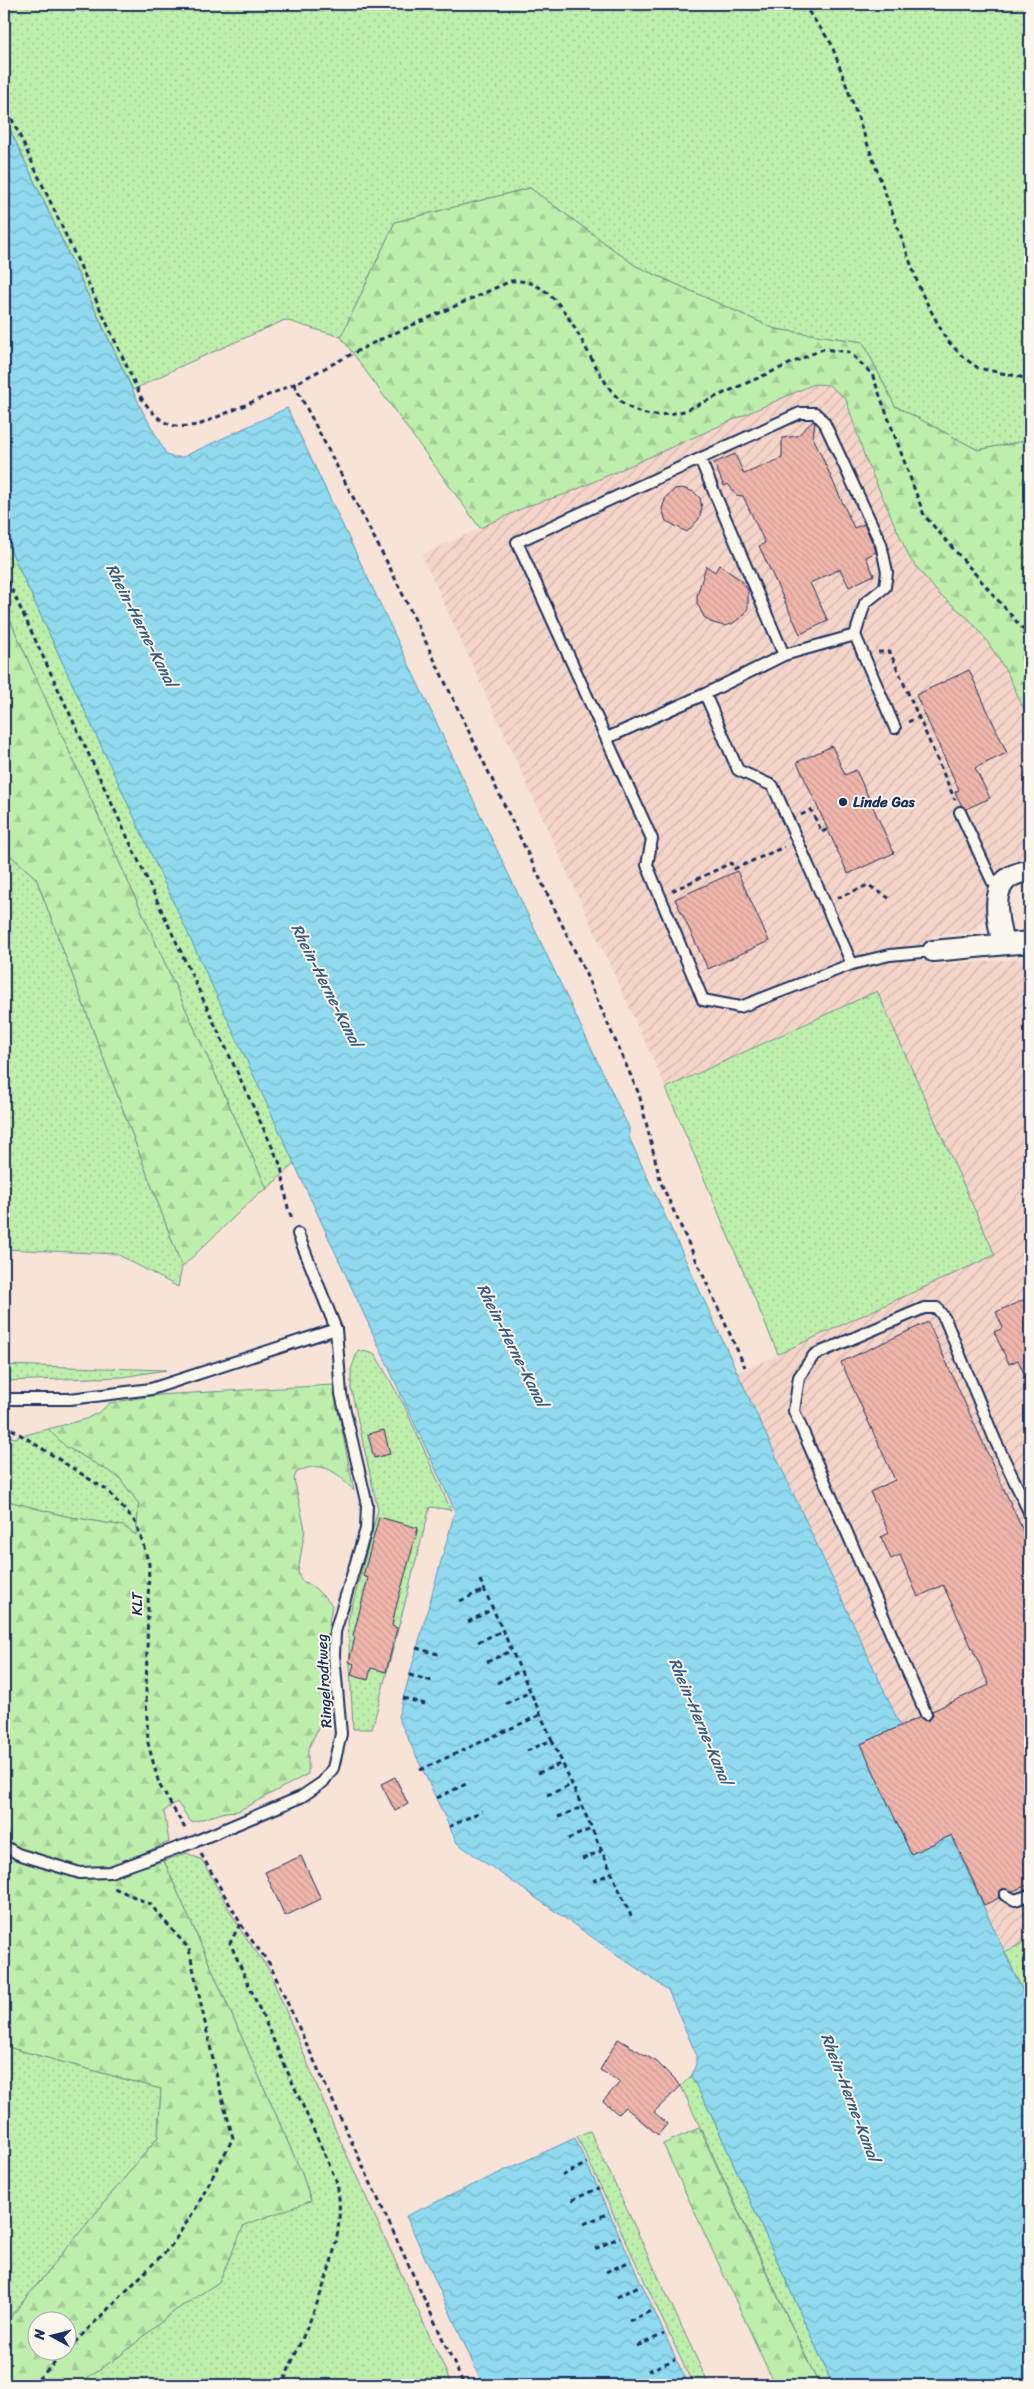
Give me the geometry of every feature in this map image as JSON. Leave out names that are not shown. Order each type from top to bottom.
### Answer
[{"type":"street","points":[[1003,944],[996,900],[1000,888],[1016,872],[1030,871]]},
{"type":"street","points":[[933,950],[1030,942]]},
{"type":"lane","points":[[895,728],[855,635],[865,603],[885,587],[887,572],[881,544],[824,422],[815,413],[800,413],[517,542],[652,838],[647,865],[703,1000],[740,1007],[852,964],[890,955],[933,950]]},
{"type":"lane","points":[[700,459],[784,655]]},
{"type":"lane","points":[[606,738],[705,694],[784,655],[855,635]]},
{"type":"lane","points":[[705,694],[738,770],[773,786],[852,964]]},
{"type":"lane","points":[[960,812],[992,881],[1000,888]]},
{"type":"lane","name":"Ringelrodtweg","points":[[4,1846],[18,1854],[80,1873],[110,1872],[194,1842],[302,1797],[323,1782],[333,1768],[341,1734],[334,1654],[335,1632],[366,1529],[367,1505],[341,1394],[336,1329],[298,1234]]},
{"type":"lane","points":[[926,1714],[794,1412],[798,1377],[814,1355],[924,1308],[938,1308],[945,1319],[995,1440],[1030,1514]]},
{"type":"lane","points":[[4,1399],[70,1399],[152,1389],[336,1329]]},
{"type":"lane","points":[[1005,1895],[1015,1900],[1030,1895]]},
{"type":"path","points":[[484,4],[511,6],[553,4]]},
{"type":"path","points":[[803,4],[831,43],[921,292],[946,340],[963,357],[978,368],[1030,379]]},
{"type":"path","points":[[4,102],[142,399],[154,415],[170,426],[186,427],[201,424],[294,384],[375,342],[511,281],[523,280],[544,289],[582,338],[606,384],[617,398],[632,410],[648,414],[666,416],[684,411],[824,349],[849,352],[872,374],[924,516],[1030,637]]},
{"type":"path","points":[[294,384],[391,570],[584,970],[638,1094],[661,1183],[745,1367]]},
{"type":"path","points":[[4,573],[281,1166],[288,1208],[298,1234]]},
{"type":"path","points":[[863,653],[890,652],[960,812]]},
{"type":"path","points":[[789,820],[811,810],[822,832],[828,829]]},
{"type":"path","points":[[660,897],[732,863],[734,869],[790,844]]},
{"type":"path","points":[[852,892],[868,885],[889,898]]},
{"type":"path","name":"KLT","points":[[4,1424],[108,1491],[135,1522],[146,1548],[149,1564],[146,1694],[148,1743],[159,1784],[240,1923],[269,1963],[464,2385]]},
{"type":"path","points":[[480,1580],[631,1916]]},
{"type":"path","points":[[460,1601],[484,1590]]},
{"type":"path","points":[[468,1622],[493,1609]]},
{"type":"path","points":[[478,1642],[502,1631]]},
{"type":"path","points":[[416,1648],[438,1654]]},
{"type":"path","points":[[487,1662],[511,1651]]},
{"type":"path","points":[[497,1683],[520,1671]]},
{"type":"path","points":[[409,1675],[432,1681]]},
{"type":"path","points":[[506,1704],[530,1692]]},
{"type":"path","points":[[403,1698],[425,1704]]},
{"type":"path","points":[[420,1770],[540,1715]]},
{"type":"path","points":[[527,1751],[552,1740]]},
{"type":"path","points":[[538,1773],[560,1764]]},
{"type":"path","points":[[437,1798],[468,1783]]},
{"type":"path","points":[[547,1795],[572,1785]]},
{"type":"path","points":[[558,1817],[582,1807]]},
{"type":"path","points":[[449,1827],[482,1811]]},
{"type":"path","points":[[568,1840],[591,1829]]},
{"type":"path","points":[[582,1859],[601,1851]]},
{"type":"path","points":[[78,2338],[171,2246],[196,2208],[233,2138],[217,2078],[189,1949],[150,1904],[80,1873]]},
{"type":"path","points":[[593,1881],[612,1874]]},
{"type":"path","points":[[240,1923],[230,1943],[336,2180],[340,2194],[336,2245],[320,2297],[285,2378],[285,2385]]},
{"type":"path","points":[[562,2176],[587,2163]]},
{"type":"path","points":[[572,2200],[599,2188]]},
{"type":"path","points":[[584,2224],[609,2213]]},
{"type":"path","points":[[595,2249],[620,2237]]},
{"type":"path","points":[[606,2272],[630,2261]]},
{"type":"path","points":[[617,2297],[642,2286]]},
{"type":"path","points":[[629,2321],[653,2310]]},
{"type":"path","points":[[637,2346],[664,2334]]},
{"type":"path","points":[[648,2371],[676,2358]]},
{"type":"path","points":[[32,2385],[54,2362]]},
{"type":"path","points":[[680,2385],[686,2382]]},
{"type":"shaded area","points":[[814,384],[829,385],[846,399],[865,458],[909,559],[938,593],[969,619],[985,638],[1008,674],[1030,723],[1030,856],[1012,861],[995,876],[987,892],[985,916],[977,929],[967,933],[932,936],[934,965],[1030,958],[1030,1939],[1005,1952],[738,1373],[995,1254],[877,991],[666,1088],[422,555],[530,505],[566,494]]},
{"type":"green space","points":[[4,4],[1030,4],[1030,440],[978,450],[895,406],[863,342],[775,329],[636,266],[530,188],[395,222],[341,337],[285,320],[179,367],[133,390],[4,117]]},
{"type":"green space","points":[[530,188],[636,266],[775,329],[863,342],[895,406],[978,450],[1030,440],[1030,723],[1008,674],[985,638],[969,619],[938,593],[910,559],[865,458],[846,399],[829,385],[814,384],[566,494],[530,505],[480,528],[341,337],[395,222]]},
{"type":"green space","points":[[4,536],[295,1163],[267,1189],[4,607]]},
{"type":"green space","points":[[4,607],[267,1189],[259,1193],[182,1267],[36,878],[4,850]]},
{"type":"green space","points":[[4,850],[36,878],[182,1267],[178,1287],[117,1254],[4,1249]]},
{"type":"green space","points":[[877,991],[995,1255],[778,1354],[666,1088]]},
{"type":"green space","points":[[358,1350],[375,1354],[404,1405],[451,1510],[430,1507],[372,1729],[353,1729],[348,1621],[378,1510],[351,1389],[351,1370]]},
{"type":"green space","points":[[4,1365],[166,1370],[122,1377],[4,1381]]},
{"type":"green space","points":[[333,1385],[354,1491],[335,1473],[321,1467],[305,1469],[296,1473],[294,1479],[305,1529],[298,1572],[301,1580],[315,1588],[332,1605],[328,1643],[333,1705],[323,1718],[308,1749],[308,1774],[238,1811],[226,1812],[196,1821],[191,1822],[177,1802],[164,1811],[169,1842],[141,1854],[147,1866],[164,1861],[302,2174],[311,2201],[244,2225],[219,2282],[173,2312],[121,2355],[76,2385],[4,2385],[4,2325],[158,2137],[161,2089],[4,2046],[4,1500],[65,1516],[123,1526],[136,1535],[139,1504],[119,1477],[65,1446],[48,1429],[86,1419],[101,1411],[110,1403],[157,1395]]},
{"type":"green space","points":[[48,1429],[65,1446],[119,1477],[139,1504],[136,1535],[123,1526],[65,1516],[4,1500],[4,1433],[14,1438]]},
{"type":"green space","points":[[187,1853],[202,1860],[241,1931],[268,1968],[335,2129],[452,2385],[76,2385],[121,2355],[173,2312],[219,2282],[243,2225],[311,2200],[302,2174],[164,1861]]},
{"type":"green space","points":[[1030,1939],[1030,2007],[1005,1952]]},
{"type":"green space","points":[[4,2046],[161,2089],[158,2137],[4,2325]]},
{"type":"green space","points":[[691,2076],[712,2116],[833,2385],[819,2385],[681,2086]]},
{"type":"green space","points":[[699,2128],[819,2385],[775,2385],[663,2144]]},
{"type":"green space","points":[[590,2131],[709,2385],[693,2385],[577,2136]]},
{"type":"water","name":"Rhein-Herne-Kanal","points":[[4,117],[142,410],[166,454],[171,457],[183,457],[287,408],[629,1128],[629,1137],[638,1157],[1030,2007],[1030,2385],[833,2385],[712,2116],[691,2076],[696,2064],[696,2054],[668,1990],[457,1843],[398,1717],[455,1511],[4,536]]},
{"type":"water","points":[[575,2138],[688,2385],[483,2385],[406,2216]]},
{"type":"building","points":[[813,421],[815,423],[813,437],[854,528],[864,524],[876,552],[866,557],[874,575],[849,587],[840,569],[810,583],[828,621],[800,634],[759,546],[765,543],[743,496],[736,495],[728,484],[724,486],[714,463],[735,454],[744,474],[782,458],[782,438],[797,436]]},
{"type":"building","points":[[682,488],[694,492],[700,498],[702,508],[699,519],[687,532],[666,521],[662,509],[666,497],[675,489]]},
{"type":"building","points":[[719,565],[741,580],[748,590],[748,608],[744,615],[732,624],[724,626],[710,622],[704,617],[697,603],[697,596],[706,566],[715,572]]},
{"type":"building","points":[[969,670],[1007,753],[975,768],[990,798],[966,809],[962,806],[955,792],[959,790],[916,695]]},
{"type":"building","name":"Linde Gas","points":[[832,746],[845,775],[856,770],[894,853],[848,874],[797,762]]},
{"type":"building","points":[[737,871],[769,941],[708,969],[675,899]]},
{"type":"building","points":[[1030,1297],[1030,1387],[1018,1360],[1009,1364],[994,1332],[1003,1328],[996,1312]]},
{"type":"building","points":[[928,1322],[1030,1546],[1030,1884],[1013,1891],[1002,1889],[999,1892],[999,1898],[984,1905],[952,1835],[911,1854],[861,1744],[920,1717],[925,1721],[929,1720],[933,1715],[932,1711],[989,1685],[943,1585],[918,1597],[900,1555],[891,1559],[881,1537],[889,1533],[870,1492],[895,1480],[841,1362]]},
{"type":"building","points":[[384,1430],[390,1454],[374,1458],[368,1434]]},
{"type":"building","points":[[379,1517],[418,1528],[395,1611],[392,1626],[397,1628],[386,1672],[371,1668],[368,1680],[351,1675],[354,1664],[349,1662],[355,1637],[353,1636],[368,1578],[363,1576]]},
{"type":"building","points":[[395,1777],[408,1804],[395,1811],[381,1784]]},
{"type":"building","points":[[301,1856],[321,1899],[285,1916],[265,1872]]},
{"type":"building","points":[[618,2039],[657,2062],[681,2086],[654,2112],[667,2124],[658,2135],[625,2107],[618,2114],[603,2101],[620,2082],[600,2070]]},
{"type":"place","name":"Linde Gas","points":[[843,802]]}]
